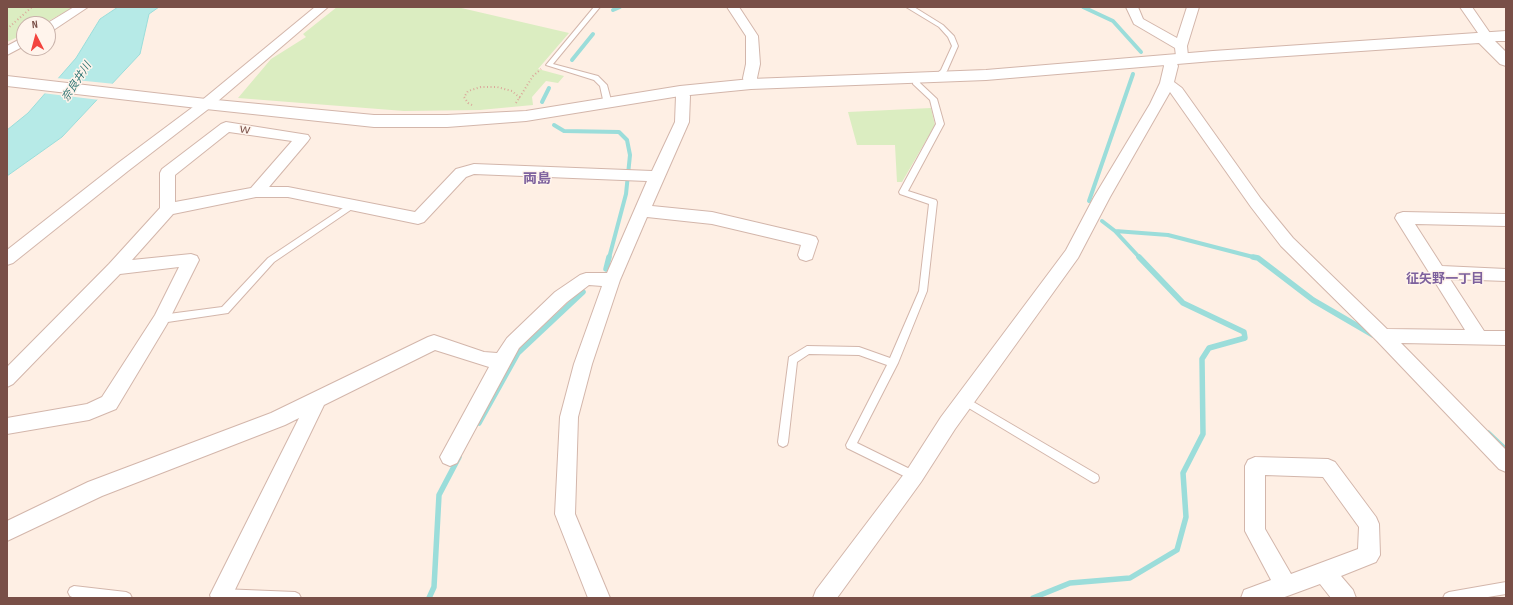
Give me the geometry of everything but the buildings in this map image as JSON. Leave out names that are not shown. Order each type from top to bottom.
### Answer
[{"type":"street","points":[[56,23],[82,7]]},
{"type":"street","points":[[7,259],[322,7]]},
{"type":"street","points":[[733,7],[752,36],[753,64],[750,78],[751,84]]},
{"type":"street","points":[[1132,7],[1138,21],[1178,55]]},
{"type":"street","points":[[825,598],[1072,254],[1102,197],[1157,104],[1167,83],[1171,66],[1178,55],[1193,7]]},
{"type":"street","points":[[1466,7],[1484,33],[1483,38],[1506,61]]},
{"type":"street","points":[[7,81],[374,121],[409,122],[526,116],[608,104],[680,91],[751,84],[937,77],[1043,71],[1178,55],[1506,36]]},
{"type":"street","points":[[7,51],[16,46]]},
{"type":"street","points":[[1167,83],[1177,91],[1256,203],[1287,242],[1383,336],[1506,464]]},
{"type":"street","points":[[599,598],[565,514],[569,417],[583,364],[612,280],[682,122],[683,96],[680,91]]},
{"type":"street","name":"ｗ","points":[[168,209],[167,173],[226,127],[303,138],[256,192]]},
{"type":"street","points":[[7,379],[115,268],[168,209],[256,192],[288,192],[418,218],[460,173],[474,169],[657,176]]},
{"type":"street","points":[[642,211],[712,218],[810,242],[806,255]]},
{"type":"street","points":[[1479,338],[1403,218],[1506,220]]},
{"type":"street","points":[[7,426],[89,412],[109,403],[161,319],[191,260],[115,268]]},
{"type":"street","points":[[1438,272],[1506,275]]},
{"type":"street","points":[[450,457],[513,343],[561,297],[586,279],[612,280]]},
{"type":"street","points":[[1383,336],[1506,338]]},
{"type":"street","points":[[8,532],[95,489],[278,419],[434,342],[484,359],[502,361]]},
{"type":"street","points":[[220,596],[318,399]]},
{"type":"street","points":[[1252,598],[1286,586],[1325,572],[1369,555],[1369,524],[1328,468],[1255,466],[1255,531],[1286,586]]},
{"type":"street","points":[[1325,572],[1345,598]]},
{"type":"lane","points":[[597,7],[549,65],[596,78],[603,85],[608,104]]},
{"type":"lane","points":[[909,7],[941,26],[951,36],[955,46],[944,71],[937,77]]},
{"type":"lane","points":[[914,476],[851,445],[894,362],[923,291],[933,202],[903,192],[940,124],[933,99],[918,84],[916,77]]},
{"type":"lane","points":[[161,319],[225,310],[271,260],[352,205]]},
{"type":"lane","points":[[783,442],[792,360],[807,350],[859,351],[894,362]]},
{"type":"lane","points":[[965,401],[1094,478]]},
{"type":"lane","points":[[1449,598],[1506,588]]},
{"type":"lane","points":[[74,592],[126,598]]},
{"type":"lane","points":[[220,596],[295,598]]},
{"type":"path","points":[[7,29],[32,7]]},
{"type":"path","points":[[509,104],[516,103],[520,98],[522,91],[533,76],[549,65]]},
{"type":"path","points":[[477,106],[468,103],[464,97],[468,91],[481,87],[497,87],[512,90],[520,98]]},
{"type":"green space","points":[[7,7],[74,7],[56,17],[16,16],[16,38],[7,42]]},
{"type":"green space","points":[[337,7],[457,7],[569,33],[538,69],[564,76],[558,83],[546,81],[532,97],[533,105],[480,110],[404,111],[238,98],[271,59],[306,37],[303,34]]},
{"type":"green space","points":[[931,108],[935,125],[902,182],[897,182],[895,145],[857,145],[848,112]]},
{"type":"water","name":"奈良井川","points":[[118,7],[159,7],[149,14],[140,54],[62,137],[7,176],[7,130],[28,113],[76,58],[100,19]]},
{"type":"pier","points":[[56,78],[115,84],[100,100],[42,93]]},
{"type":"waterway","points":[[613,10],[620,7]]},
{"type":"waterway","points":[[1083,7],[1113,21],[1141,52]]},
{"type":"waterway","points":[[572,60],[593,34]]},
{"type":"waterway","points":[[1089,201],[1133,74]]},
{"type":"waterway","points":[[542,102],[549,88]]},
{"type":"waterway","points":[[554,125],[564,131],[619,132],[627,140],[630,155],[626,194],[609,258]]},
{"type":"waterway","points":[[1102,221],[1115,231]]},
{"type":"waterway","points":[[1115,231],[1168,235],[1254,257]]},
{"type":"waterway","points":[[1115,231],[1140,258]]},
{"type":"waterway","points":[[606,269],[609,257]]},
{"type":"waterway","points":[[1033,598],[1070,583],[1130,578],[1177,550],[1186,517],[1183,473],[1203,434],[1202,359],[1209,348],[1245,338],[1244,332],[1183,303],[1139,257]]},
{"type":"waterway","points":[[1254,257],[1258,258],[1313,300],[1373,335]]},
{"type":"waterway","points":[[479,423],[518,353],[583,292]]},
{"type":"waterway","points":[[1488,433],[1506,450]]},
{"type":"waterway","points":[[429,598],[434,587],[439,495],[459,457]]},
{"type":"district","name":"両島","points":[[537,179]]},
{"type":"district","name":"征矢野一丁目","points":[[1445,280]]}]
